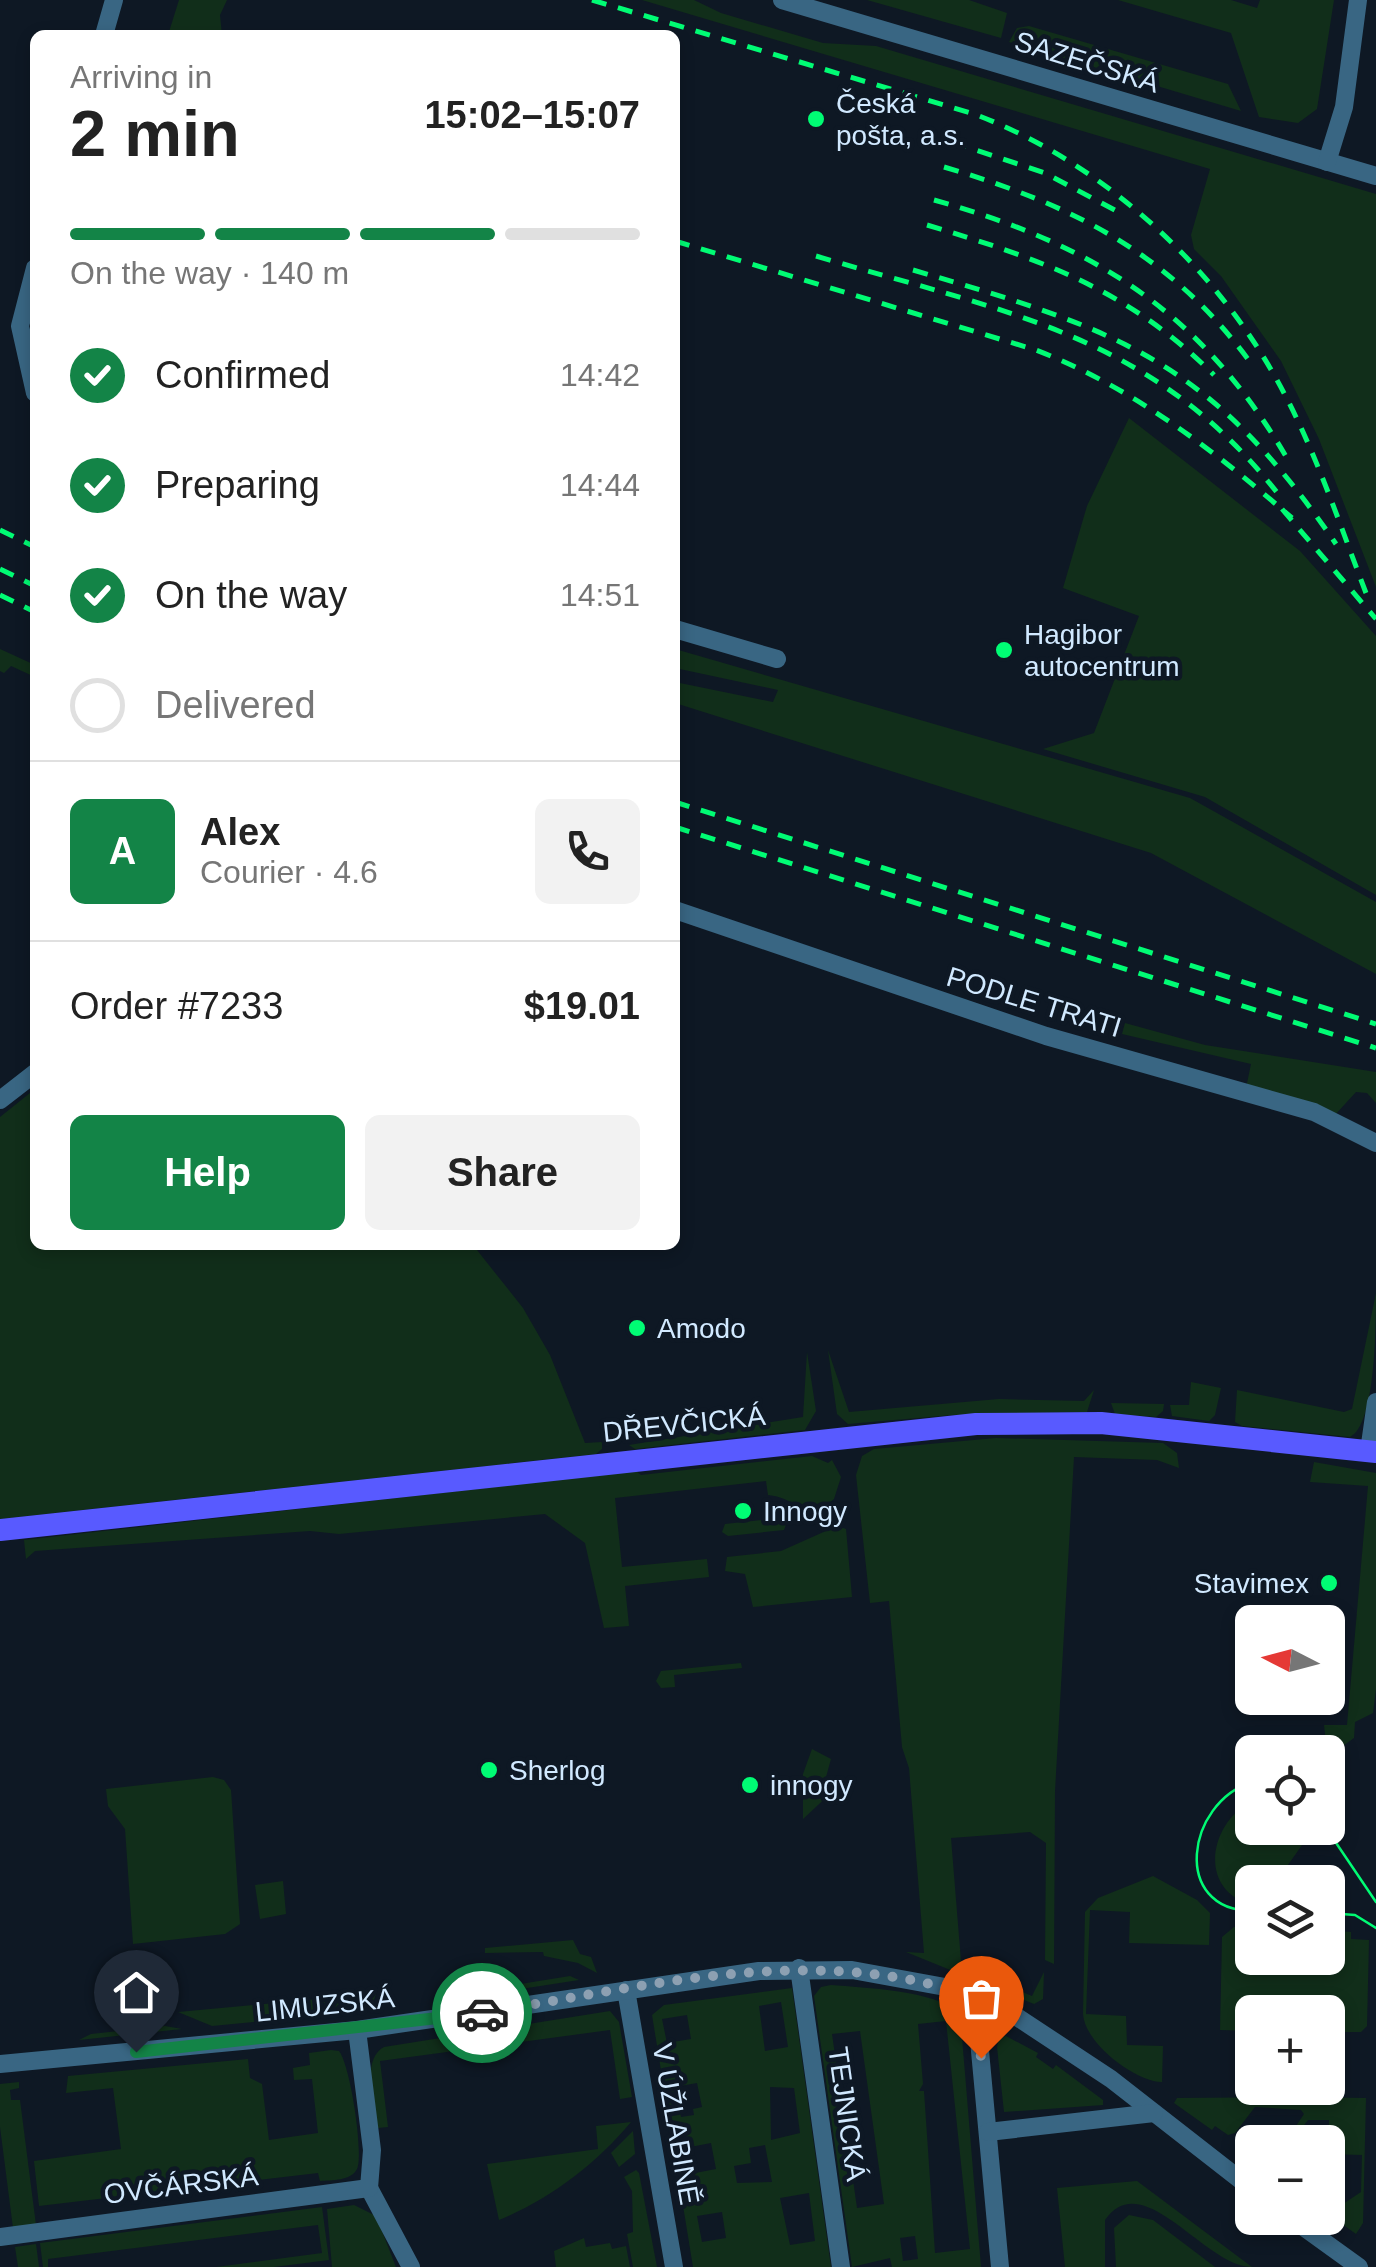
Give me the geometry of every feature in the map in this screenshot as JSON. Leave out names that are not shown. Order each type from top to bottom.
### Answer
[{"type":"main road","name":"DŘEVČICKÁ","points":[[0,1530],[976,1424],[1101,1423],[1372,1451]]},
{"type":"street","points":[[105,30],[114,0]]},
{"type":"street","name":"SAZEČSKÁ","points":[[782,0],[1376,176]]},
{"type":"street","points":[[1328,162],[1344,107],[1358,0]]},
{"type":"street","points":[[30,287],[20,326],[30,371]]},
{"type":"street","points":[[680,630],[778,659]]},
{"type":"street","name":"PODLE TRATI","points":[[680,912],[1046,1036],[1314,1112],[1376,1143]]},
{"type":"street","points":[[0,1100],[30,1077]]},
{"type":"street","points":[[1372,1451],[1376,1402]]},
{"type":"street","name":"LIMUZSKÁ","points":[[0,2064],[357,2030],[799,1968],[893,1974],[975,1997],[1063,2044],[1235,2176]]},
{"type":"street","name":"TEJNICKÁ","points":[[799,1968],[840,2267]]},
{"type":"street","name":"V ÚŽLABINĚ","points":[[626,1990],[674,2267]]},
{"type":"street","points":[[975,1997],[1000,2267]]},
{"type":"street","points":[[357,2030],[372,2150],[369,2188],[411,2267]]},
{"type":"street","points":[[988,2132],[1154,2113]]},
{"type":"street","name":"OVČÁRSKÁ","points":[[0,2237],[369,2188]]},
{"type":"street","points":[[1314,2235],[1358,2267]]},
{"type":"green space","points":[[179,0],[227,0],[220,15],[222,30],[170,30]]},
{"type":"green space","points":[[642,0],[694,0],[721,13],[823,43],[876,46],[1376,194],[1376,587],[1319,439],[1281,361],[1221,276],[1194,249],[1191,235],[1210,169]]},
{"type":"green space","points":[[867,0],[969,0],[1007,13],[1001,38]]},
{"type":"green space","points":[[1118,0],[1231,0],[1257,8],[1260,0],[1334,0],[1317,109],[1298,123],[1259,117],[1231,33]]},
{"type":"green space","points":[[1029,26],[1228,84],[1241,111],[1009,42],[1017,28]]},
{"type":"green space","points":[[1129,418],[1300,551],[1376,636],[1376,895],[1205,797],[1043,749],[1094,733],[1139,616],[1063,588],[1087,506]]},
{"type":"green space","points":[[0,649],[30,663],[30,675],[11,666],[4,673],[0,671]]},
{"type":"green space","points":[[680,650],[1190,798],[1376,902],[1376,974],[1151,853],[680,705],[680,683],[773,702],[778,690],[680,669]]},
{"type":"green space","points":[[1125,1023],[1205,1045],[1376,1072],[1376,1103],[1367,1093],[1356,1092],[1334,1116],[1246,1088],[1251,1064],[1122,1034]]},
{"type":"green space","points":[[30,1093],[30,1250],[477,1250],[523,1308],[550,1355],[585,1443],[602,1442],[602,1449],[596,1454],[0,1519],[0,1117]]},
{"type":"green space","points":[[1376,1293],[1370,1394],[1359,1429],[1350,1437],[1242,1426],[1235,1422],[1237,1390],[1344,1412],[1352,1409]]},
{"type":"green space","points":[[828,1350],[849,1412],[999,1399],[1084,1401],[1094,1390],[1087,1412],[953,1415],[848,1424],[837,1414]]},
{"type":"green space","points":[[807,1352],[816,1411],[805,1430],[635,1449],[629,1445],[803,1417]]},
{"type":"green space","points":[[1191,1382],[1221,1388],[1215,1415],[1209,1421],[1172,1416],[1170,1405],[1189,1405]]},
{"type":"green space","points":[[1111,1403],[1164,1404],[1156,1417],[1115,1414]]},
{"type":"green space","points":[[996,1438],[1163,1443],[1177,1453],[1179,1468],[1157,1460],[1074,1457],[1055,1791],[1054,1964],[1045,1960],[1046,1843],[1030,1832],[951,1838],[961,1961],[995,1959],[989,1978],[1032,1996],[1044,1972],[1043,1999],[1034,2004],[906,1952],[924,1953],[909,1768],[902,1747],[889,1601],[870,1603],[856,1475],[862,1456],[874,1449]]},
{"type":"green space","points":[[812,1456],[828,1463],[832,1460],[841,1477],[834,1499],[816,1508],[768,1495],[766,1481],[615,1498],[622,1567],[707,1559],[709,1577],[625,1586],[629,1626],[604,1628],[585,1543],[545,1514],[339,1534],[310,1531],[35,1551],[26,1559],[24,1540],[636,1471],[641,1475]]},
{"type":"green space","points":[[1314,1462],[1376,1473],[1376,1689],[1373,1713],[1355,1722],[1354,1738],[1345,1744],[1345,1735],[1325,1735],[1324,1725],[1347,1725],[1368,1486],[1310,1482]]},
{"type":"green space","points":[[781,1518],[787,1522],[784,1530],[728,1536],[722,1532],[725,1524]]},
{"type":"green space","points":[[837,1526],[846,1529],[852,1597],[753,1607],[745,1574],[725,1571],[727,1557],[781,1551]]},
{"type":"green space","points":[[741,1663],[742,1668],[674,1675],[675,1687],[661,1688],[656,1681],[661,1671]]},
{"type":"green space","points":[[812,1749],[831,1759],[826,1777],[833,1791],[803,1819],[803,1774]]},
{"type":"green space","points":[[213,1777],[224,1780],[231,1790],[240,1924],[225,1934],[133,1944],[125,1829],[108,1806],[106,1789]]},
{"type":"green space","points":[[1235,1813],[1235,1845],[1302,1845],[1288,1865],[1235,1865],[1235,1897],[1223,1886],[1216,1871],[1215,1856],[1226,1824]]},
{"type":"green space","points":[[1153,1876],[1197,1900],[1210,1913],[1209,1945],[1129,1943],[1130,1912],[1090,1910],[1086,2014],[1126,2016],[1127,2045],[1163,2046],[1162,2082],[1139,2076],[1102,2049],[1086,2026],[1083,2014],[1085,1912],[1098,1898]]},
{"type":"green space","points":[[283,1881],[286,1914],[260,1919],[255,1885]]},
{"type":"green space","points":[[1235,1927],[1235,1975],[1345,1975],[1345,1931],[1351,1932],[1351,1939],[1369,1940],[1367,2026],[1361,2032],[1345,2032],[1345,1995],[1235,1995],[1235,2030],[1220,2030],[1222,1937]]},
{"type":"green space","points":[[573,1940],[580,1954],[591,1957],[597,1973],[578,1963],[544,1956],[543,1952],[485,1953],[485,1948]]},
{"type":"green space","points":[[570,1976],[579,1980],[444,2001],[451,1995]]},
{"type":"green space","points":[[821,1987],[862,1987],[917,1995],[960,2013],[981,2267],[892,2267],[890,2258],[852,2267],[814,1996]],"holes":[[[946,2021],[970,2249],[935,2253],[924,2091],[919,2091],[923,2084],[918,2024]],[[860,2031],[884,2204],[857,2208],[832,2034]],[[915,2236],[918,2259],[903,2261],[900,2238]]]},
{"type":"green space","points":[[792,1988],[831,2267],[693,2267],[652,2015],[664,2005]],"holes":[[[781,2002],[788,2047],[765,2051],[759,2006]],[[687,2015],[691,2039],[667,2043],[662,2019]],[[697,2083],[702,2107],[693,2109],[694,2115],[681,2117],[674,2087]],[[770,2087],[794,2088],[800,2133],[771,2140]],[[711,2143],[716,2169],[690,2174],[685,2148]],[[765,2145],[772,2182],[737,2183],[734,2166],[751,2163],[749,2148]],[[809,2193],[815,2241],[790,2245],[780,2198]],[[722,2212],[726,2238],[702,2242],[697,2216]]]},
{"type":"green space","points":[[378,1989],[373,2002],[357,2012],[212,2026],[178,2012],[350,1996],[350,1992]]},
{"type":"green space","points":[[610,2011],[619,2022],[632,2097],[620,2099],[610,2030],[380,2061],[388,2127],[378,2128],[371,2072],[377,2053],[384,2047]]},
{"type":"green space","points":[[165,2026],[182,2029],[79,2040],[91,2034]]},
{"type":"green space","points":[[1006,2036],[1038,2053],[1036,2057],[1053,2069],[1056,2065],[1103,2100],[1103,2105],[1004,2112],[997,2047],[999,2038]]},
{"type":"green space","points":[[339,2051],[343,2059],[355,2109],[359,2160],[350,2176],[320,2181],[318,2173],[39,2206],[34,2161],[121,2149],[113,2088],[66,2093],[68,2076],[248,2059],[250,2078],[262,2084],[269,2140],[318,2133],[312,2079],[294,2080],[293,2068],[310,2065],[309,2053]]},
{"type":"green space","points":[[19,2082],[19,2088],[10,2090],[11,2100],[20,2100],[36,2225],[13,2228],[0,2127],[0,2084]]},
{"type":"green space","points":[[1177,2098],[1235,2098],[1235,2105],[1345,2105],[1345,2098],[1366,2098],[1363,2223],[1356,2234],[1345,2226],[1345,2203],[1361,2192],[1362,2155],[1345,2154],[1345,2125],[1308,2120],[1304,2125],[1297,2125],[1304,2114],[1301,2110],[1255,2107],[1241,2125],[1235,2125],[1235,2133],[1228,2135],[1215,2126],[1212,2130],[1174,2103]]},
{"type":"green space","points":[[631,2122],[571,2179],[499,2220],[487,2164],[598,2149],[596,2126]]},
{"type":"green space","points":[[633,2131],[635,2154],[619,2167],[611,2153]]},
{"type":"green space","points":[[636,2170],[657,2267],[633,2267],[627,2234],[633,2232],[632,2191],[624,2177]]},
{"type":"green space","points":[[1137,2181],[1252,2267],[1234,2263],[1156,2211],[1137,2204],[1120,2206],[1105,2220],[1105,2267],[1065,2267],[1057,2188]]},
{"type":"green space","points":[[354,2205],[376,2216],[396,2267],[332,2267],[327,2209]]},
{"type":"green space","points":[[322,2207],[329,2260],[274,2267],[216,2267],[322,2253],[318,2225],[48,2259],[48,2267],[43,2267],[40,2243]]},
{"type":"green space","points":[[1129,2215],[1153,2220],[1215,2267],[1116,2267],[1114,2228]]},
{"type":"green space","points":[[584,2238],[586,2247],[610,2243],[612,2249],[626,2246],[630,2267],[556,2267],[554,2251]]},
{"type":"green space","points":[[36,2244],[39,2267],[18,2267],[15,2247]]},
{"type":"tram line","points":[[1235,1791],[1213,1811],[1197,1854],[1199,1875],[1209,1893],[1235,1908]]},
{"type":"tram line","points":[[1337,1845],[1376,1902]]},
{"type":"tram line","points":[[1345,1914],[1355,1915],[1376,1928]]},
{"type":"railway","points":[[592,0],[974,114],[1069,161],[1113,192],[1155,226],[1193,265],[1259,349],[1308,443],[1366,593]]},
{"type":"railway","points":[[952,142],[1045,173],[1124,215]]},
{"type":"railway","points":[[944,167],[1035,198],[1116,239],[1189,293],[1253,366]]},
{"type":"railway","points":[[934,200],[1047,240],[1142,294],[1184,327],[1222,367],[1258,412],[1291,465]]},
{"type":"railway","points":[[927,225],[1081,280],[1149,320],[1214,375]]},
{"type":"railway","points":[[680,243],[1036,350],[1071,365],[1171,423],[1292,518]]},
{"type":"railway","points":[[816,256],[1010,313],[1069,335],[1126,363],[1179,397],[1230,440],[1279,495]]},
{"type":"railway","points":[[913,270],[1048,312],[1154,360],[1201,392],[1246,432],[1336,544]]},
{"type":"railway","points":[[1282,509],[1376,619]]},
{"type":"railway","points":[[0,530],[30,545]]},
{"type":"railway","points":[[0,569],[30,584]]},
{"type":"railway","points":[[0,595],[30,610]]},
{"type":"railway","points":[[680,804],[1376,1024]]},
{"type":"railway","points":[[680,829],[1376,1048]]},
{"type":"way so far","points":[[482,2013],[760,1971],[852,1970],[904,1976],[975,1997],[981,2058]]},
{"type":"place","name":"Česká pošta, a.s.","points":[[816,119]]},
{"type":"place","name":"Hagibor autocentrum","points":[[1004,650]]},
{"type":"place","name":"Amodo","points":[[637,1328]]},
{"type":"place","name":"Innogy","points":[[743,1511]]},
{"type":"place","name":"Stavimex","points":[[1329,1583]]},
{"type":"place","name":"Sherlog","points":[[489,1770]]},
{"type":"place","name":"innogy","points":[[750,1785]]},
{"type":"route","points":[[136,2052],[482,2013]]}]
